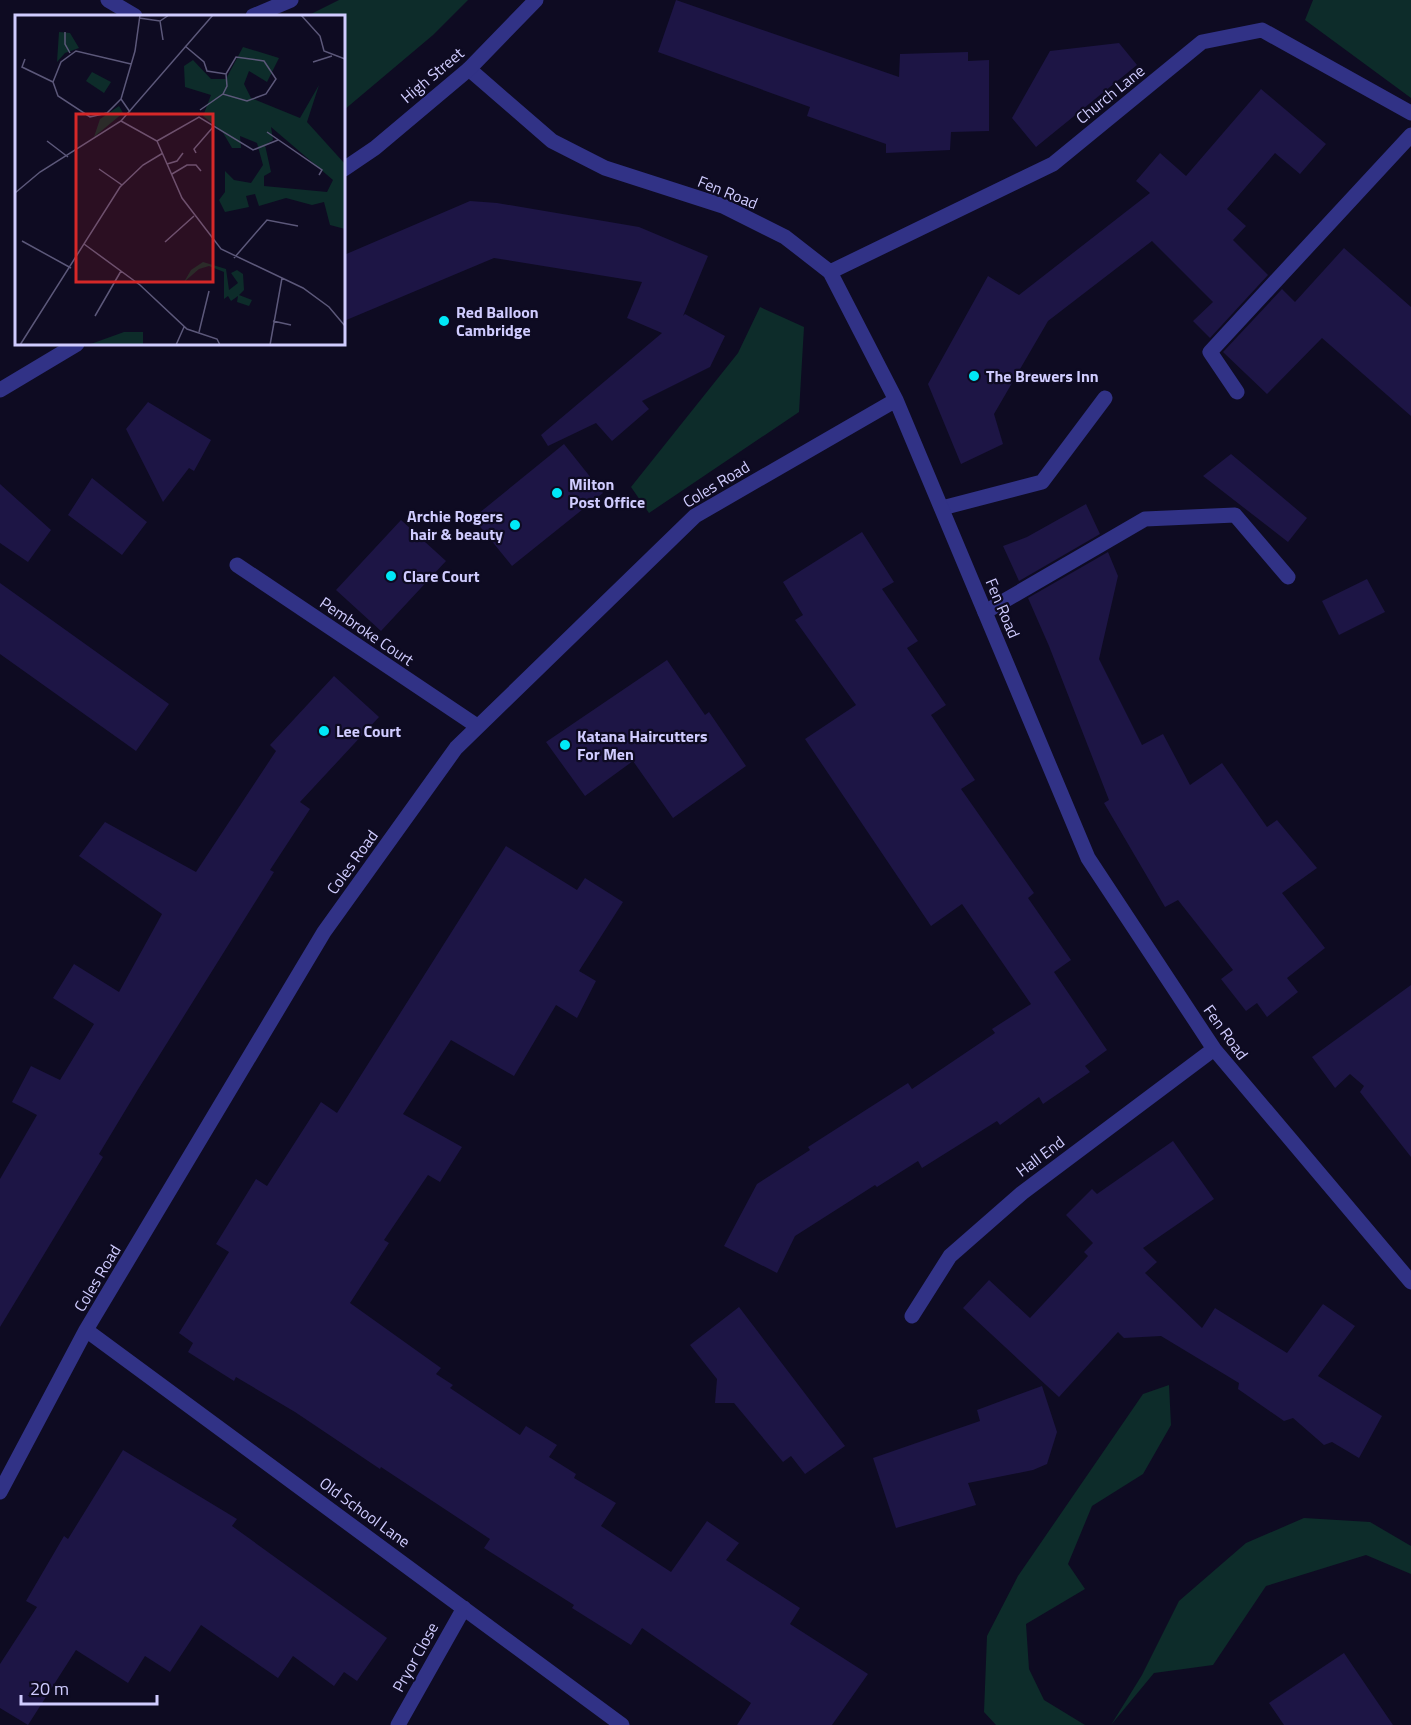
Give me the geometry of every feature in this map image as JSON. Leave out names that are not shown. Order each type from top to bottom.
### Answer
[{"type":"street","points":[[108,0],[133,15]]},
{"type":"street","points":[[255,15],[291,0]]},
{"type":"street","name":"High Street","points":[[345,168],[375,147],[468,69],[536,0]]},
{"type":"street","name":"Church Lane","points":[[830,272],[1053,164],[1202,42],[1262,30],[1411,112]]},
{"type":"street","name":"Fen Road","points":[[468,69],[516,113],[552,141],[605,168],[723,206],[785,237],[830,272],[896,400],[1088,858],[1214,1049],[1411,1282]]},
{"type":"street","points":[[1237,392],[1210,352],[1411,135]]},
{"type":"street","points":[[0,390],[75,345]]},
{"type":"street","points":[[942,508],[1042,482],[1106,398]]},
{"type":"street","name":"Coles Road","points":[[0,1492],[86,1330],[324,932],[456,748],[695,516],[896,400]]},
{"type":"street","points":[[985,612],[1145,519],[1235,515],[1288,577]]},
{"type":"street","name":"Pembroke Court","points":[[237,565],[477,726]]},
{"type":"street","name":"Hall End","points":[[912,1316],[950,1256],[1022,1193],[1214,1049]]},
{"type":"street","name":"Old School Lane","points":[[86,1330],[622,1725]]},
{"type":"street","name":"Pryor Close","points":[[398,1725],[464,1608]]},
{"type":"green space","points":[[339,0],[468,0],[433,35],[345,109],[345,15],[309,15]]},
{"type":"green space","points":[[1313,0],[1411,0],[1411,98],[1305,20]]},
{"type":"green space","points":[[760,307],[804,327],[799,412],[649,513],[631,487],[738,353]]},
{"type":"green space","points":[[1169,1385],[1171,1425],[1143,1474],[1092,1506],[1068,1564],[1085,1589],[1026,1624],[1029,1669],[1044,1700],[1085,1725],[996,1725],[984,1712],[987,1636],[1018,1576],[1143,1394]]},
{"type":"green space","points":[[1304,1518],[1370,1522],[1411,1546],[1411,1574],[1366,1555],[1266,1586],[1213,1665],[1154,1673],[1111,1725],[1142,1675],[1179,1601],[1246,1543]]},
{"type":"building","points":[[676,0],[899,77],[900,54],[968,52],[968,61],[989,60],[989,131],[951,132],[950,150],[886,153],[886,144],[807,116],[810,107],[658,52]]},
{"type":"building","points":[[1119,43],[1137,65],[1036,147],[1012,118],[1050,51]]},
{"type":"building","points":[[1261,89],[1326,144],[1300,174],[1275,153],[1227,209],[1246,226],[1233,240],[1268,275],[1210,338],[1193,321],[1213,302],[1152,241],[1048,321],[994,414],[1003,444],[961,464],[928,384],[988,276],[1019,295],[1150,193],[1136,181],[1160,153],[1186,176]]},
{"type":"building","points":[[470,201],[497,203],[639,227],[708,256],[683,316],[685,314],[725,336],[710,367],[642,401],[649,409],[612,441],[596,423],[548,446],[541,435],[662,333],[627,318],[642,282],[494,258],[345,321],[345,255]]},
{"type":"building","points":[[1344,248],[1411,307],[1411,416],[1322,338],[1267,394],[1223,352],[1282,289],[1295,302]]},
{"type":"building","points":[[148,402],[211,440],[194,471],[189,468],[163,502],[126,429]]},
{"type":"building","points":[[564,444],[603,493],[512,566],[473,518]]},
{"type":"building","points":[[1231,454],[1307,518],[1288,542],[1203,476]]},
{"type":"building","points":[[92,478],[147,522],[122,555],[68,515]]},
{"type":"building","points":[[0,484],[51,530],[28,562],[0,543]]},
{"type":"building","points":[[1086,504],[1100,534],[1019,581],[1003,546],[1027,537]]},
{"type":"building","name":"Clare Court","points":[[401,520],[446,561],[381,631],[336,590]]},
{"type":"building","points":[[862,532],[894,582],[882,589],[918,641],[907,648],[946,705],[931,715],[975,780],[961,789],[1034,893],[1028,898],[1071,960],[1054,972],[1107,1050],[1085,1066],[1090,1072],[1043,1104],[1039,1097],[1000,1125],[997,1121],[922,1168],[918,1161],[877,1187],[875,1185],[795,1236],[777,1273],[724,1246],[757,1184],[810,1150],[808,1147],[908,1083],[912,1089],[995,1033],[992,1029],[1031,1004],[962,904],[931,926],[805,739],[856,705],[795,620],[803,615],[783,582]]},
{"type":"building","points":[[1108,552],[1118,576],[1099,659],[1142,745],[1163,734],[1190,785],[1222,763],[1267,827],[1277,820],[1317,868],[1282,893],[1325,948],[1287,978],[1298,992],[1267,1017],[1257,1003],[1246,1011],[1221,979],[1233,970],[1178,900],[1165,907],[1104,803],[1109,800],[1028,598]]},
{"type":"building","points":[[1367,579],[1385,612],[1339,635],[1322,601]]},
{"type":"building","points":[[0,583],[169,704],[136,751],[0,654]]},
{"type":"building","points":[[667,660],[705,715],[709,712],[746,766],[673,818],[633,761],[585,796],[546,742]]},
{"type":"building","points":[[334,676],[379,717],[300,802],[310,809],[270,870],[274,872],[99,1154],[103,1157],[0,1327],[0,1179],[37,1115],[12,1102],[31,1066],[60,1080],[94,1024],[53,998],[74,964],[119,992],[162,914],[79,856],[105,822],[196,872],[276,751],[270,745]]},
{"type":"building","points":[[506,846],[577,890],[585,878],[623,902],[579,971],[596,981],[577,1018],[556,1005],[514,1076],[451,1040],[403,1114],[462,1147],[440,1182],[428,1175],[384,1240],[389,1243],[350,1303],[441,1368],[436,1374],[453,1385],[450,1388],[520,1435],[526,1426],[557,1445],[549,1457],[576,1474],[574,1478],[616,1503],[601,1526],[671,1572],[707,1521],[739,1543],[726,1560],[800,1608],[790,1624],[868,1674],[832,1725],[737,1725],[751,1703],[642,1628],[631,1645],[572,1608],[574,1605],[484,1548],[490,1539],[295,1412],[236,1377],[234,1381],[188,1352],[193,1343],[179,1333],[229,1252],[216,1244],[256,1179],[267,1186],[321,1102],[337,1113]]},
{"type":"building","points":[[1411,985],[1411,1157],[1360,1092],[1364,1086],[1350,1074],[1335,1088],[1312,1057]]},
{"type":"building","points":[[1173,1141],[1214,1199],[1143,1248],[1157,1262],[1145,1273],[1202,1328],[1215,1308],[1287,1353],[1323,1304],[1355,1326],[1318,1376],[1382,1416],[1359,1458],[1332,1442],[1324,1445],[1293,1418],[1284,1421],[1238,1389],[1239,1383],[1161,1336],[1124,1338],[1118,1332],[1059,1397],[963,1308],[989,1280],[1030,1318],[1088,1256],[1084,1252],[1093,1243],[1066,1215],[1092,1189],[1097,1194]]},
{"type":"building","points":[[739,1307],[845,1446],[805,1474],[791,1456],[783,1462],[734,1403],[715,1403],[717,1379],[690,1345]]},
{"type":"building","points":[[1042,1386],[1057,1432],[1047,1464],[1033,1470],[968,1483],[976,1505],[896,1528],[873,1458],[980,1421],[977,1410]]},
{"type":"building","points":[[123,1450],[237,1519],[232,1526],[387,1638],[357,1681],[344,1672],[334,1686],[293,1656],[278,1678],[201,1625],[170,1672],[145,1656],[128,1683],[76,1650],[28,1725],[0,1708],[0,1664],[37,1607],[26,1601],[64,1536],[68,1539]]},
{"type":"building","points":[[1344,1653],[1393,1725],[1284,1725],[1269,1703]]},
{"type":"place","name":"Red Balloon Cambridge","points":[[444,321]]},
{"type":"place","name":"The Brewers Inn","points":[[974,376]]},
{"type":"place","name":"Milton Post Office","points":[[557,493]]},
{"type":"place","name":"Archie Rogers hair & beauty","points":[[515,525]]},
{"type":"place","name":"Clare Court","points":[[391,576]]},
{"type":"place","name":"Lee Court","points":[[324,731]]},
{"type":"place","name":"Katana Haircutters For Men","points":[[565,745]]}]
